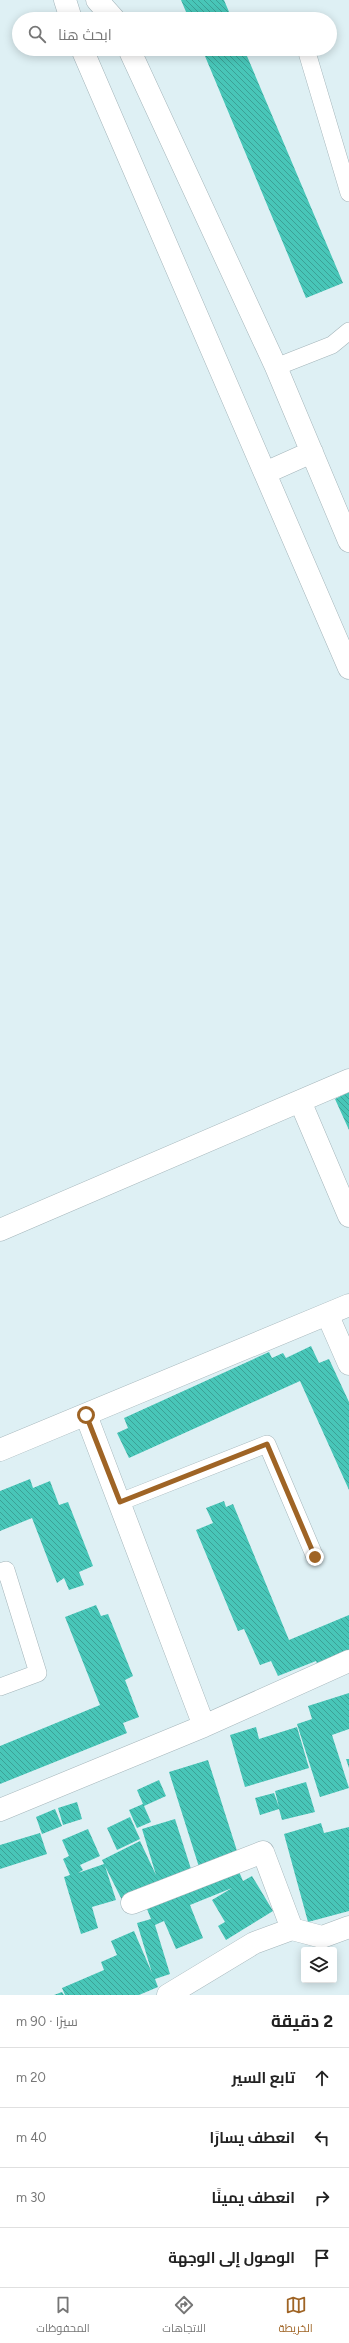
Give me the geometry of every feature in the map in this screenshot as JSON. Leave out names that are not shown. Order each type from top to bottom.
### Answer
[{"type":"street","points":[[65,0],[69,12]]},
{"type":"street","points":[[97,0],[108,12]]},
{"type":"street","points":[[85,56],[349,668]]},
{"type":"street","points":[[132,56],[276,367],[349,541]]},
{"type":"street","points":[[265,473],[312,452]]},
{"type":"street","points":[[0,1230],[349,1080]]},
{"type":"street","points":[[300,1101],[349,1216]]},
{"type":"street","points":[[0,1450],[328,1316],[349,1305]]},
{"type":"street","points":[[328,1316],[349,1364]]},
{"type":"street","points":[[86,1415],[204,1726]]},
{"type":"street","points":[[0,1810],[204,1726],[349,1661]]},
{"type":"street","points":[[132,1903],[263,1852],[292,1929]]},
{"type":"street","points":[[168,1995],[254,1942],[292,1929],[322,1937],[349,1927]]},
{"type":"lane","points":[[308,56],[349,193]]},
{"type":"lane","points":[[276,367],[332,345],[349,330]]},
{"type":"lane","points":[[120,1502],[267,1444],[315,1557]]},
{"type":"lane","points":[[0,1572],[6,1570],[38,1673],[0,1687]]},
{"type":"building","points":[[181,0],[224,0],[229,12],[186,12]]},
{"type":"building","points":[[205,56],[247,56],[343,283],[306,298]]},
{"type":"building","points":[[349,1092],[349,1130],[335,1099]]},
{"type":"building","points":[[311,1346],[319,1363],[329,1359],[349,1402],[349,1490],[300,1381],[129,1458],[117,1433],[128,1428],[124,1418],[269,1352],[272,1358],[283,1353],[286,1358]]},
{"type":"building","points":[[30,1479],[33,1488],[50,1481],[59,1505],[68,1502],[93,1566],[79,1572],[84,1585],[69,1590],[64,1578],[57,1583],[32,1518],[0,1531],[0,1491]]},
{"type":"building","points":[[224,1501],[226,1507],[233,1504],[289,1640],[349,1615],[349,1653],[318,1666],[316,1661],[278,1676],[271,1661],[260,1665],[244,1629],[238,1631],[196,1530],[213,1523],[206,1508]]},
{"type":"building","points":[[96,1605],[101,1616],[108,1614],[133,1676],[125,1680],[139,1717],[123,1723],[127,1733],[0,1784],[0,1746],[100,1705],[65,1617]]},
{"type":"building","points":[[349,1693],[349,1729],[332,1735],[349,1788],[320,1797],[297,1724],[312,1719],[308,1706]]},
{"type":"building","points":[[256,1727],[259,1739],[297,1727],[309,1768],[245,1787],[230,1735]]},
{"type":"building","points":[[346,1759],[349,1759],[349,1768]]},
{"type":"building","points":[[208,1760],[238,1854],[199,1867],[169,1772]]},
{"type":"building","points":[[159,1780],[166,1796],[144,1806],[151,1822],[137,1828],[129,1810],[143,1804],[137,1790]]},
{"type":"building","points":[[306,1782],[315,1812],[282,1820],[279,1809],[260,1815],[255,1798],[274,1793],[279,1807],[275,1791]]},
{"type":"building","points":[[77,1802],[82,1819],[63,1825],[58,1808]]},
{"type":"building","points":[[55,1809],[62,1826],[42,1834],[36,1817]]},
{"type":"building","points":[[130,1817],[140,1839],[117,1850],[107,1828]]},
{"type":"building","points":[[175,1819],[192,1872],[123,1902],[105,1866],[116,1900],[92,1907],[98,1928],[81,1934],[64,1877],[70,1875],[63,1859],[69,1856],[62,1840],[88,1829],[100,1856],[80,1865],[83,1870],[78,1873],[104,1864],[102,1860],[140,1841],[156,1875],[142,1829]]},
{"type":"building","points":[[321,1823],[324,1833],[349,1827],[349,1911],[308,1922],[284,1834]]},
{"type":"building","points":[[40,1833],[47,1854],[0,1869],[0,1845]]},
{"type":"building","points":[[237,1867],[243,1881],[252,1876],[273,1911],[226,1940],[218,1926],[225,1922],[212,1900],[232,1888],[190,1905],[203,1938],[176,1949],[164,1921],[155,1925],[170,1974],[155,1979],[158,1987],[139,1995],[65,1995],[62,1988],[104,1970],[101,1962],[117,1955],[111,1941],[134,1931],[152,1973],[137,1923],[151,1919],[145,1904]]},
{"type":"building","points":[[62,1992],[64,1995],[54,1995]]},
{"type":"route","points":[[86,1415],[120,1502],[267,1444],[315,1557]]}]
